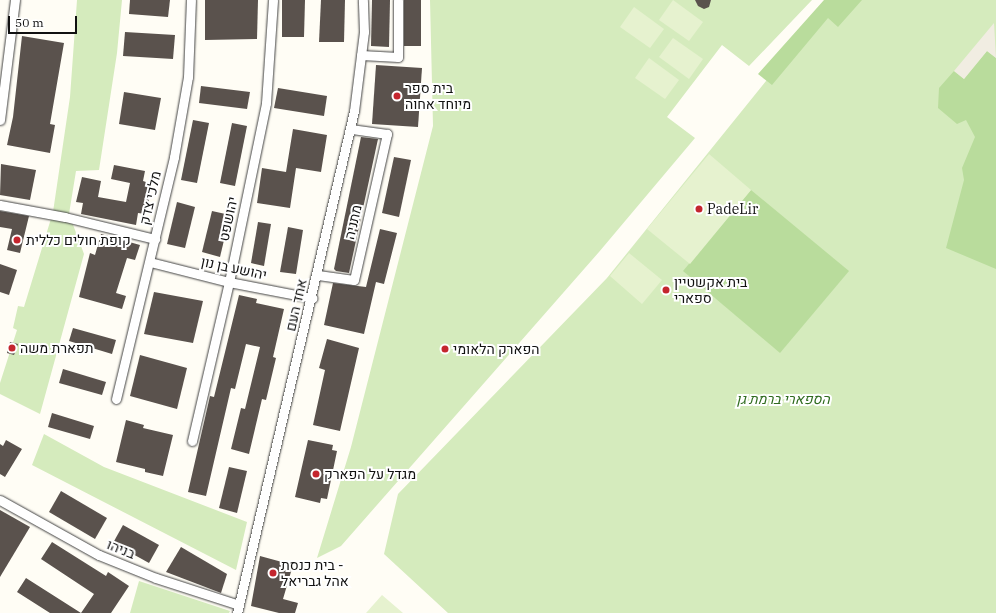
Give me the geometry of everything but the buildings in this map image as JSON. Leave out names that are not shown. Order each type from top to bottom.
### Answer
[{"type":"street","points":[[0,120],[15,0]]},
{"type":"street","name":"מלכי צדק","points":[[116,399],[150,262],[188,77],[191,0]]},
{"type":"street","name":"יהושפט","points":[[192,441],[229,282],[266,103],[273,0]]},
{"type":"street","name":"אחד העם","points":[[238,609],[318,275],[350,129],[361,55],[363,0]]},
{"type":"street","points":[[361,55],[398,57],[398,0]]},
{"type":"street","name":"מתניה","points":[[318,275],[354,280],[387,134],[350,129]]},
{"type":"street","points":[[0,205],[65,217],[155,239]]},
{"type":"street","name":"יהושע בן נון","points":[[150,262],[229,282],[312,298]]},
{"type":"street","name":"בניהו","points":[[0,500],[33,520],[99,555],[238,609]]},
{"type":"green space","points":[[77,0],[122,0],[117,53],[99,170],[76,171],[69,214],[84,254],[40,414],[0,394],[0,383],[17,330],[13,328],[18,306],[24,307],[53,212],[70,97]]},
{"type":"green space","name":"הפארק הלאומי","points":[[430,0],[812,0],[749,66],[722,45],[667,117],[695,138],[599,252],[341,546],[317,558],[351,447],[433,126]]},
{"type":"green space","points":[[673,0],[703,22],[689,41],[659,20]]},
{"type":"green space","points":[[824,0],[862,0],[838,27],[828,18],[772,85],[758,74]]},
{"type":"green space","name":"הספארי ברמת גן","points":[[836,0],[996,0],[996,613],[448,613],[384,554],[398,494],[607,278],[766,81]]},
{"type":"green space","points":[[634,7],[664,29],[650,48],[620,27]]},
{"type":"green space","points":[[673,38],[703,59],[689,79],[659,57]]},
{"type":"green space","points":[[987,51],[996,58],[996,269],[946,248],[964,180],[962,168],[975,137],[966,120],[957,124],[938,108],[939,88],[954,71],[964,79]]},
{"type":"green space","points":[[649,58],[679,80],[665,99],[635,78]]},
{"type":"green space","name":"PadeLir","points":[[709,154],[751,190],[690,264],[647,229]]},
{"type":"green space","points":[[751,190],[849,271],[780,353],[683,271]]},
{"type":"green space","points":[[629,253],[662,280],[642,304],[610,276]]},
{"type":"green space","points":[[44,434],[104,467],[247,522],[236,570],[32,465]]},
{"type":"green space","points":[[139,581],[230,611],[229,613],[130,613]]},
{"type":"green space","points":[[382,595],[403,613],[366,613]]},
{"type":"shaded area","points":[[994,23],[996,58],[987,51],[964,79],[954,71]]},
{"type":"place","name":"בית ספר מיוחד אחוה","points":[[397,96]]},
{"type":"place","name":"PadeLir","points":[[699,209]]},
{"type":"place","name":"קופת חולים כללית","points":[[17,240]]},
{"type":"place","name":"בית אקשטיין ספארי","points":[[666,290]]},
{"type":"place","name":"תפארת משה","points":[[12,348]]},
{"type":"place","name":"הפארק הלאומי","points":[[445,349]]},
{"type":"place","name":"מגדל על הפארק","points":[[316,474]]},
{"type":"place","name":"בית כנסת - אהל גבריאל","points":[[273,573]]}]
